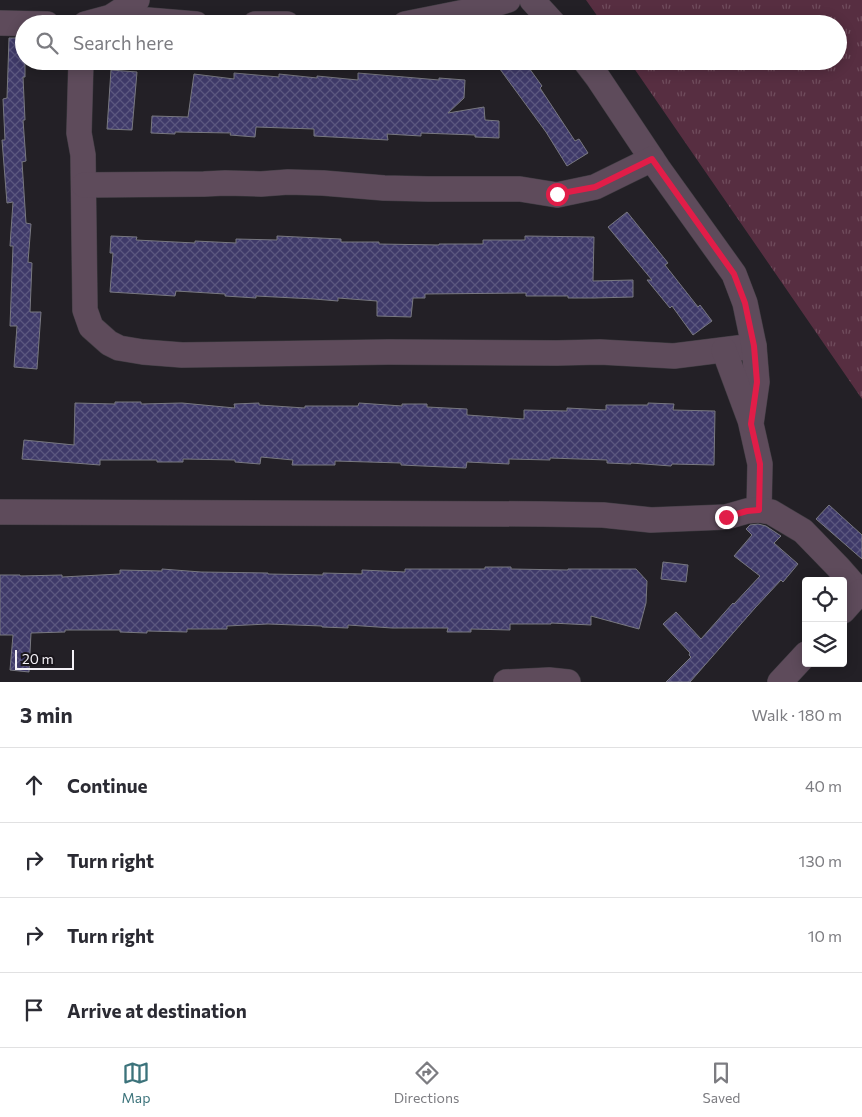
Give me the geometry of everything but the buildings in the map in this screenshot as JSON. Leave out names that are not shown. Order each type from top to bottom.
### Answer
[{"type":"street","points":[[114,15],[137,0]]},
{"type":"street","points":[[450,15],[508,0]]},
{"type":"street","points":[[532,0],[546,15]]},
{"type":"street","points":[[0,23],[15,23]]},
{"type":"street","points":[[81,70],[78,133],[83,155],[85,310],[91,327],[108,343],[119,348],[182,355],[388,352],[600,352],[674,356],[754,346]]},
{"type":"street","points":[[592,70],[652,159],[734,274],[745,303],[754,346],[757,382],[751,424]]},
{"type":"street","points":[[84,185],[261,184],[288,182],[428,190],[520,189],[557,194],[595,187],[652,159]]},
{"type":"street","points":[[724,350],[751,424],[760,464],[759,510]]},
{"type":"street","points":[[0,512],[603,515],[651,520],[726,517],[747,511],[759,510],[771,512],[803,531],[838,567],[861,593],[847,607]]},
{"type":"street","points":[[780,682],[802,658]]},
{"type":"street","points":[[506,682],[549,680],[568,682]]},
{"type":"green space","points":[[586,0],[862,0],[862,399],[635,70],[847,70],[847,15],[597,15]]},
{"type":"route","points":[[557,194],[595,187],[652,159],[734,274],[745,303],[754,346],[757,382],[751,424],[760,464],[759,510],[747,511],[726,517]]}]
